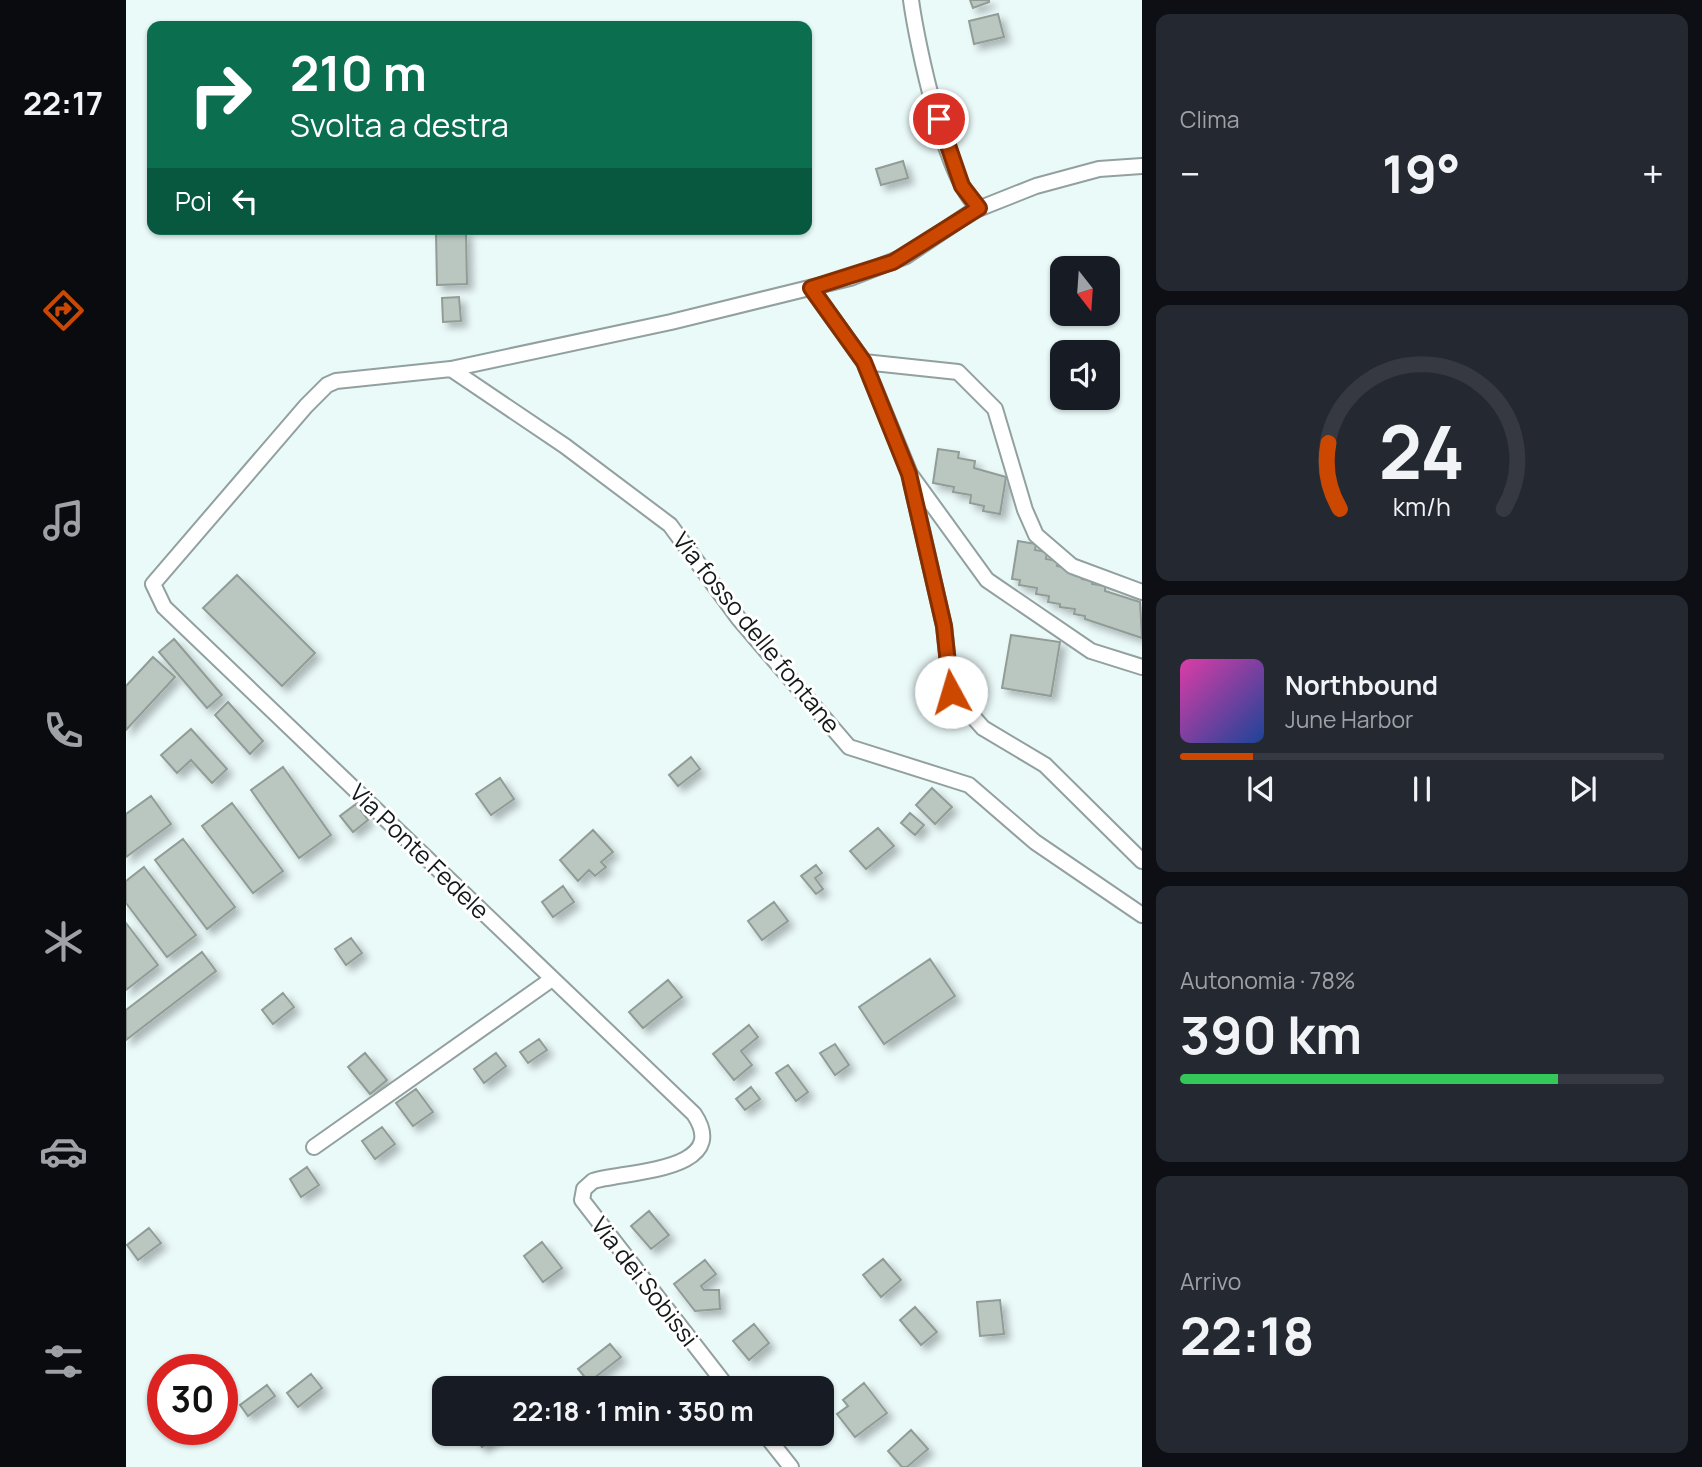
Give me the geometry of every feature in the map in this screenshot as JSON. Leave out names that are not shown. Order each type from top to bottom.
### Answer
[{"type":"street","points":[[911,0],[920,56],[953,163],[969,199],[979,208]]},
{"type":"street","points":[[451,369],[811,288],[893,262],[979,208],[1063,177],[1115,167],[1142,166]]},
{"type":"street","points":[[811,288],[864,362],[909,474],[944,626],[951,692],[983,728],[1045,765],[1142,861]]},
{"type":"street","points":[[864,362],[958,372],[995,410],[1025,510],[1036,535],[1072,566],[1142,592]]},
{"type":"street","name":"Via Ponte Fedele","points":[[451,369],[371,376],[327,385],[153,584],[164,607],[694,1114],[702,1130],[700,1147],[694,1155],[673,1165],[593,1181],[584,1189],[582,1200],[586,1209]]},
{"type":"street","name":"Via fosso delle fontane","points":[[451,369],[565,446],[670,525],[739,619],[849,747],[969,785],[1035,842],[1142,915]]},
{"type":"street","points":[[909,474],[987,580],[1091,651],[1142,667]]},
{"type":"street","points":[[314,1147],[552,979]]},
{"type":"street","name":"Via dei Sobissi","points":[[586,1209],[718,1376]]},
{"type":"street","points":[[775,1446],[792,1467]]},
{"type":"building","points":[[970,0],[989,0],[989,2],[973,8]]},
{"type":"building","points":[[998,14],[1004,37],[974,44],[969,21]]},
{"type":"building","points":[[903,161],[908,178],[881,185],[876,169]]},
{"type":"building","points":[[436,235],[466,235],[467,284],[437,285]]},
{"type":"building","points":[[459,297],[461,321],[443,322],[442,298]]},
{"type":"building","points":[[938,449],[959,452],[958,458],[975,461],[974,468],[1006,477],[1000,514],[983,511],[984,506],[970,503],[971,495],[953,492],[954,487],[933,483]]},
{"type":"building","points":[[1018,541],[1036,544],[1035,550],[1047,552],[1046,559],[1058,561],[1057,566],[1072,569],[1071,573],[1083,575],[1082,579],[1092,581],[1092,584],[1105,586],[1105,591],[1140,602],[1142,638],[1085,619],[1085,616],[1074,614],[1075,609],[1048,602],[1049,596],[1036,594],[1037,588],[1019,585],[1020,580],[1012,579]]},
{"type":"building","points":[[237,575],[315,653],[282,686],[203,608]]},
{"type":"building","points":[[1011,635],[1060,642],[1051,696],[1002,688]]},
{"type":"building","points":[[174,639],[222,695],[207,708],[159,652]]},
{"type":"building","points":[[153,657],[175,677],[126,730],[126,686]]},
{"type":"building","points":[[228,702],[263,741],[250,754],[215,715]]},
{"type":"building","points":[[191,729],[227,769],[212,783],[191,760],[177,773],[161,755]]},
{"type":"building","points":[[691,757],[700,769],[678,786],[669,775]]},
{"type":"building","points":[[283,767],[331,835],[299,858],[251,790]]},
{"type":"building","points":[[500,778],[514,799],[491,815],[476,794]]},
{"type":"building","points":[[932,788],[952,807],[935,824],[916,805]]},
{"type":"building","points":[[151,796],[171,824],[126,857],[126,814]]},
{"type":"building","points":[[232,803],[283,871],[253,893],[202,826]]},
{"type":"building","points":[[356,804],[368,820],[353,832],[340,816]]},
{"type":"building","points":[[910,813],[924,825],[915,835],[901,823]]},
{"type":"building","points":[[878,828],[894,846],[866,869],[850,851]]},
{"type":"building","points":[[593,830],[613,852],[601,862],[606,867],[595,876],[589,870],[578,881],[560,860]]},
{"type":"building","points":[[183,839],[235,907],[207,929],[155,860]]},
{"type":"building","points":[[816,865],[822,873],[815,878],[823,889],[816,894],[801,876]]},
{"type":"building","points":[[144,867],[196,935],[167,957],[126,903],[126,881]]},
{"type":"building","points":[[563,886],[574,902],[553,917],[542,902]]},
{"type":"building","points":[[774,902],[788,921],[762,940],[748,921]]},
{"type":"building","points":[[126,923],[158,965],[126,990]]},
{"type":"building","points":[[351,938],[362,953],[346,965],[335,949]]},
{"type":"building","points":[[202,952],[216,971],[126,1040],[126,1010]]},
{"type":"building","points":[[930,959],[955,996],[884,1044],[859,1007]]},
{"type":"building","points":[[668,980],[682,997],[643,1028],[629,1012]]},
{"type":"building","points":[[283,993],[294,1007],[273,1024],[262,1010]]},
{"type":"building","points":[[749,1025],[758,1037],[741,1051],[752,1065],[734,1080],[713,1054]]},
{"type":"building","points":[[539,1039],[547,1050],[528,1063],[520,1052]]},
{"type":"building","points":[[835,1044],[849,1065],[835,1075],[820,1053]]},
{"type":"building","points":[[365,1053],[387,1080],[370,1094],[348,1067]]},
{"type":"building","points":[[496,1053],[506,1066],[484,1083],[474,1069]]},
{"type":"building","points":[[788,1065],[808,1092],[796,1101],[776,1073]]},
{"type":"building","points":[[751,1087],[760,1099],[745,1110],[736,1099]]},
{"type":"building","points":[[416,1089],[433,1112],[413,1126],[396,1103]]},
{"type":"building","points":[[382,1127],[395,1144],[375,1159],[362,1141]]},
{"type":"building","points":[[307,1167],[319,1185],[301,1197],[290,1179]]},
{"type":"building","points":[[649,1211],[669,1235],[651,1249],[631,1226]]},
{"type":"building","points":[[149,1228],[161,1243],[138,1260],[127,1245]]},
{"type":"building","points":[[542,1242],[562,1268],[543,1282],[524,1256]]},
{"type":"building","points":[[883,1259],[901,1280],[881,1297],[863,1275]]},
{"type":"building","points":[[705,1260],[716,1274],[701,1286],[704,1290],[719,1290],[720,1309],[695,1311],[674,1284]]},
{"type":"building","points":[[1000,1300],[1004,1334],[980,1336],[977,1302]]},
{"type":"building","points":[[915,1307],[937,1332],[921,1345],[900,1320]]},
{"type":"building","points":[[754,1324],[769,1343],[749,1360],[733,1341]]},
{"type":"building","points":[[610,1344],[621,1357],[597,1376],[584,1376],[578,1369]]},
{"type":"building","points":[[311,1374],[322,1388],[298,1407],[287,1393]]},
{"type":"building","points":[[864,1383],[887,1413],[855,1437],[837,1414],[848,1406],[843,1400]]},
{"type":"building","points":[[267,1385],[275,1396],[248,1416],[240,1405]]},
{"type":"building","points":[[911,1430],[928,1449],[907,1467],[902,1467],[888,1451]]},
{"type":"route","points":[[939,119],[962,186],[969,199],[979,208],[893,262],[850,278],[811,288],[864,362],[909,474],[944,626],[951,692]]}]
